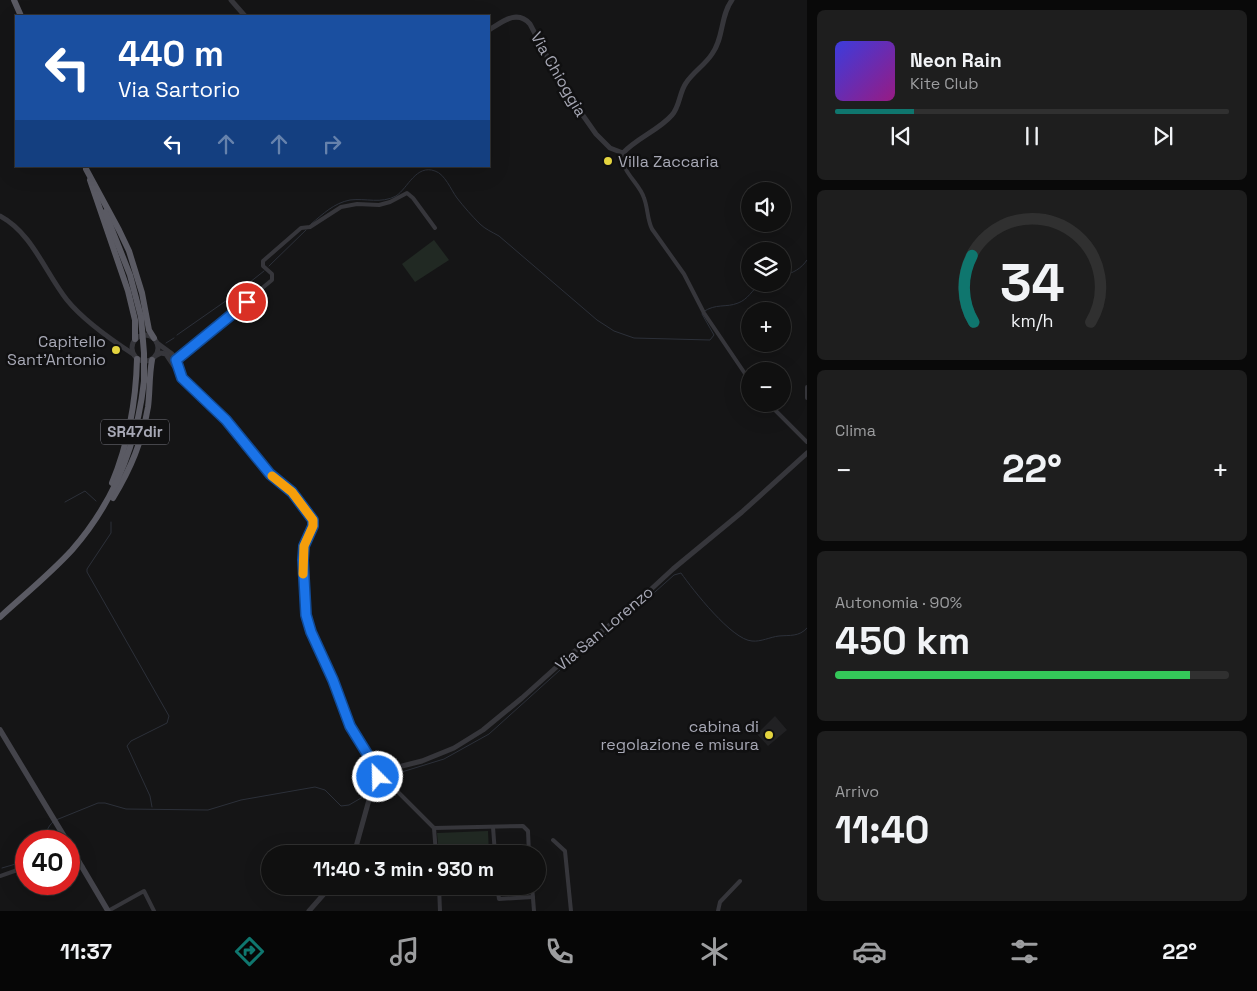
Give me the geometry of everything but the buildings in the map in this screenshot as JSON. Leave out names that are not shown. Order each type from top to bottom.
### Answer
[{"type":"highway","points":[[14,0],[21,15]]},
{"type":"highway","points":[[86,168],[128,291],[135,320],[135,340]]},
{"type":"highway","points":[[86,168],[131,256],[144,300],[150,333],[156,341]]},
{"type":"highway","name":"SR47dir","points":[[0,618],[63,559],[89,529],[109,497],[127,459],[139,415],[144,382],[141,317],[130,274],[86,168]]},
{"type":"highway","points":[[89,529],[114,477],[125,444],[134,403],[135,356]]},
{"type":"highway","points":[[89,529],[107,508],[137,453],[147,408],[152,360]]},
{"type":"main road","points":[[0,730],[60,830]]},
{"type":"main road","points":[[80,861],[108,911]]},
{"type":"street","points":[[231,0],[244,15]]},
{"type":"street","points":[[732,0],[724,15],[718,45],[713,54],[687,81],[682,89],[676,110],[623,153],[622,160],[624,168],[644,197],[648,221],[652,229],[684,274],[703,311],[741,368]]},
{"type":"street","name":"Via Chioggia","points":[[490,29],[516,16],[525,18],[563,87],[596,134],[610,148],[623,153]]},
{"type":"street","points":[[174,360],[272,280],[272,274],[263,266],[263,261],[301,228],[310,227],[342,207],[357,204],[374,205],[385,203],[407,193],[414,198],[435,228]]},
{"type":"street","points":[[0,216],[11,222],[23,235],[68,302],[102,332],[144,362],[152,360],[161,353],[174,360]]},
{"type":"street","points":[[120,345],[146,335],[172,354],[182,378],[226,420],[270,474],[292,492],[313,520],[313,526],[304,546],[303,560],[306,615],[311,632],[333,680],[350,726],[381,776],[434,828],[435,845]]},
{"type":"street","points":[[135,340],[132,347],[135,356]]},
{"type":"street","points":[[156,341],[157,355]]},
{"type":"street","points":[[807,387],[807,398]]},
{"type":"street","points":[[777,412],[807,442]]},
{"type":"street","name":"Via San Lorenzo","points":[[381,776],[390,769],[454,748],[483,730],[571,654],[622,616],[673,569],[742,512],[807,453]]},
{"type":"street","points":[[356,845],[372,789],[381,776]]},
{"type":"street","points":[[434,828],[523,826],[526,828],[528,845]]},
{"type":"street","points":[[493,827],[494,845]]},
{"type":"street","points":[[552,840],[565,851],[571,911]]},
{"type":"street","points":[[0,876],[15,871]]},
{"type":"street","points":[[718,911],[720,902],[740,881]]},
{"type":"street","points":[[108,911],[144,892],[154,911]]},
{"type":"street","points":[[308,911],[323,895]]},
{"type":"street","points":[[439,895],[440,911]]},
{"type":"street","points":[[498,895],[499,899],[533,898]]},
{"type":"street","points":[[533,895],[534,911]]},
{"type":"shaded area","points":[[434,240],[449,260],[415,282],[402,264]]},
{"type":"shaded area","points":[[775,716],[787,730],[768,746],[757,734]]},
{"type":"shaded area","points":[[488,831],[489,845],[438,845],[437,833]]},
{"type":"waterway","points":[[311,224],[329,209],[350,200],[385,200],[396,196],[417,174],[428,170],[435,171],[445,179],[457,198],[482,226],[499,236],[597,320],[614,331],[634,338],[710,340],[714,335],[702,314],[703,312],[708,309],[741,302],[752,292]]},
{"type":"waterway","points":[[269,266],[306,230]]},
{"type":"waterway","points":[[791,273],[807,260]]},
{"type":"waterway","points":[[177,335],[230,298],[264,271]]},
{"type":"waterway","points":[[166,343],[174,338]]},
{"type":"waterway","points":[[65,502],[85,491],[96,501]]},
{"type":"waterway","points":[[111,522],[111,533],[87,569],[87,572],[169,716],[167,723],[131,741],[127,746],[150,796],[152,807]]},
{"type":"waterway","points":[[392,775],[444,759],[489,734],[570,661],[618,625],[674,575],[681,573],[694,591],[724,624],[744,638],[755,641],[794,635],[801,633],[807,628]]},
{"type":"waterway","points":[[56,820],[98,803],[126,809],[208,810],[241,800],[315,787],[325,790],[341,806],[349,805],[368,794]]},
{"type":"waterway","points":[[47,830],[53,822]]},
{"type":"waterway","points":[[2,868],[15,864]]},
{"type":"slow traffic","points":[[272,476],[292,492],[313,520],[313,526],[304,546],[303,574]]},
{"type":"place","name":"Villa Zaccaria","points":[[608,161]]},
{"type":"place","name":"Capitello Sant'Antonio","points":[[116,350]]},
{"type":"place","name":"cabina di regolazione e misura","points":[[769,735]]},
{"type":"route","points":[[247,302],[178,358],[176,360],[178,368],[182,378],[226,420],[270,474],[292,492],[313,520],[313,526],[304,546],[303,575],[306,615],[311,632],[333,680],[350,726],[379,773],[378,777]]}]
